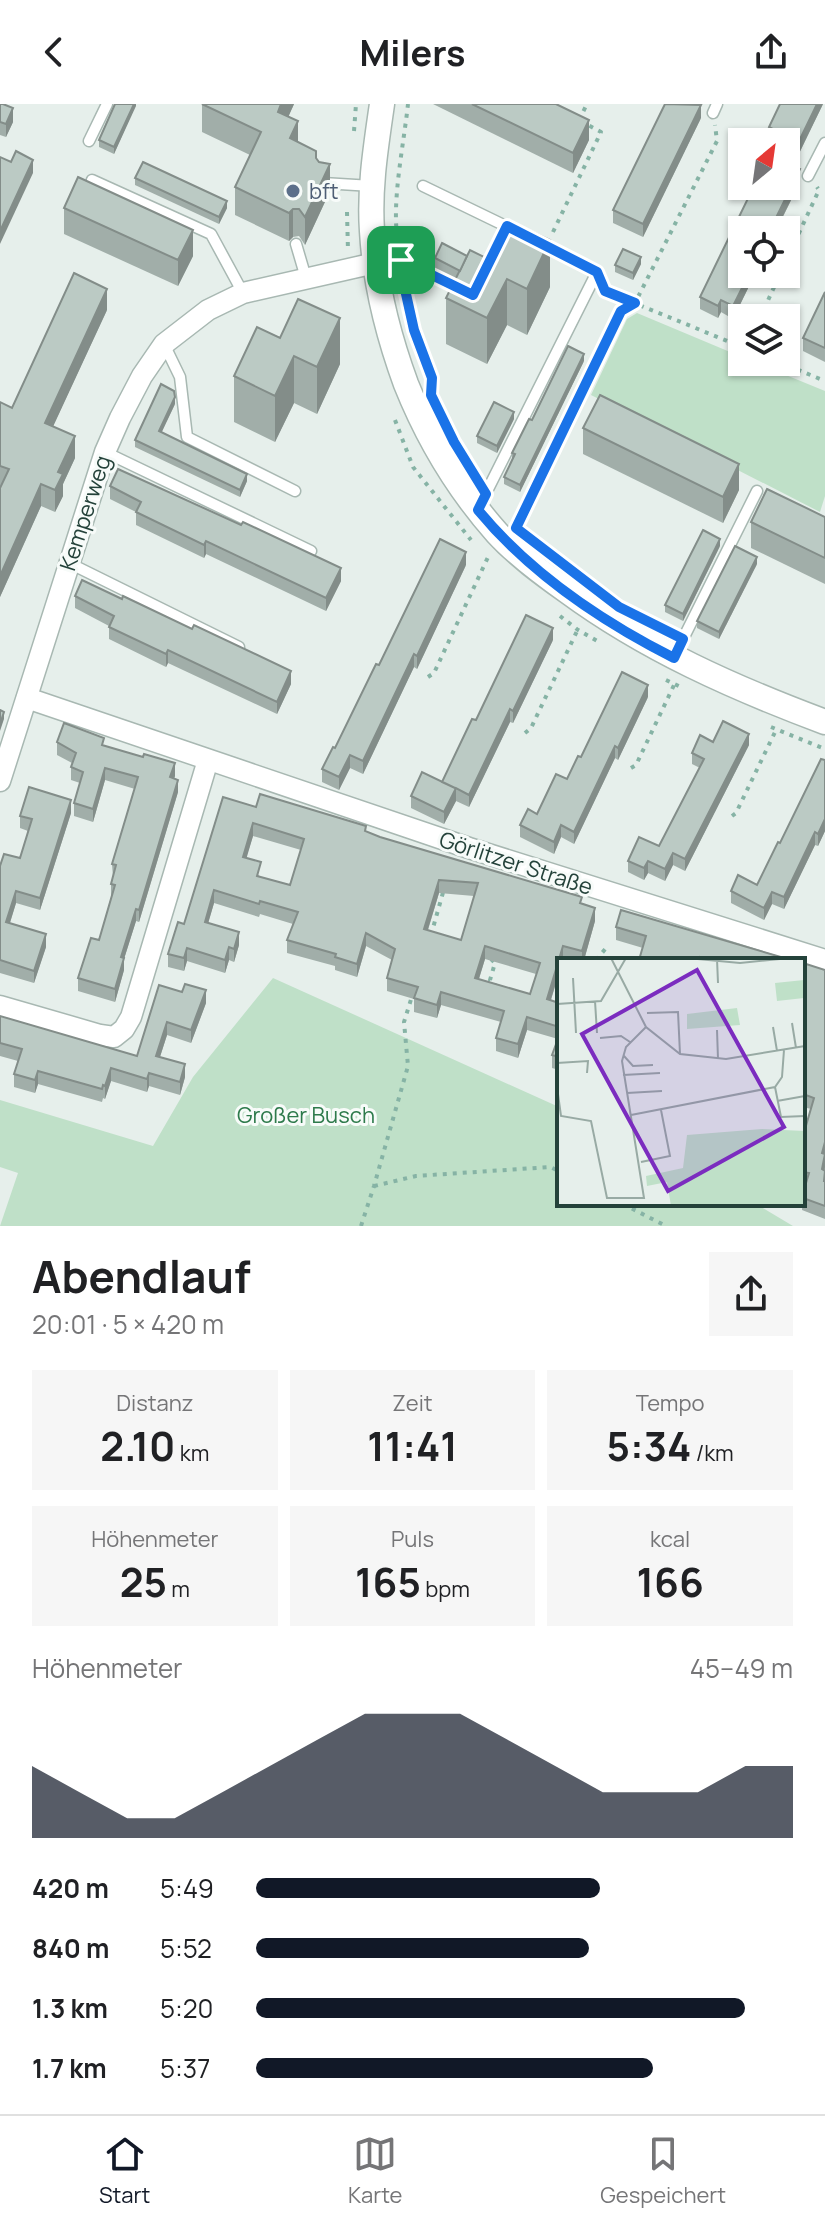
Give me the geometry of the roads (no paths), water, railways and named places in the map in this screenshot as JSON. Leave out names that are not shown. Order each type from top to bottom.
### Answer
[{"type":"street","points":[[382,104],[372,186],[372,232],[390,336],[411,396],[441,456],[478,510],[504,540],[555,583],[630,634],[679,660],[825,722]]},
{"type":"street","name":"Kemperweg","points":[[0,781],[105,452],[142,376],[164,344],[208,310],[243,293],[375,263]]},
{"type":"street","name":"Görlitzer Straße","points":[[27,698],[456,844],[825,960]]},
{"type":"street","points":[[0,1006],[100,1035],[114,1037],[124,1029],[131,1017],[208,760]]},
{"type":"lane","points":[[89,141],[107,104]]},
{"type":"lane","points":[[808,176],[825,143]]},
{"type":"lane","points":[[92,180],[211,234],[243,293]]},
{"type":"lane","points":[[323,183],[372,186]]},
{"type":"lane","points":[[423,186],[597,272],[478,510]]},
{"type":"lane","points":[[296,244],[306,278]]},
{"type":"lane","points":[[164,344],[180,377],[187,437],[295,491]]},
{"type":"lane","points":[[105,452],[311,551]]},
{"type":"lane","points":[[679,660],[757,491]]},
{"type":"lane","points":[[69,563],[253,654]]},
{"type":"place","name":"bft","points":[[293,191]]},
{"type":"park label","name":"Großer Busch","points":[[306,1115]]}]
